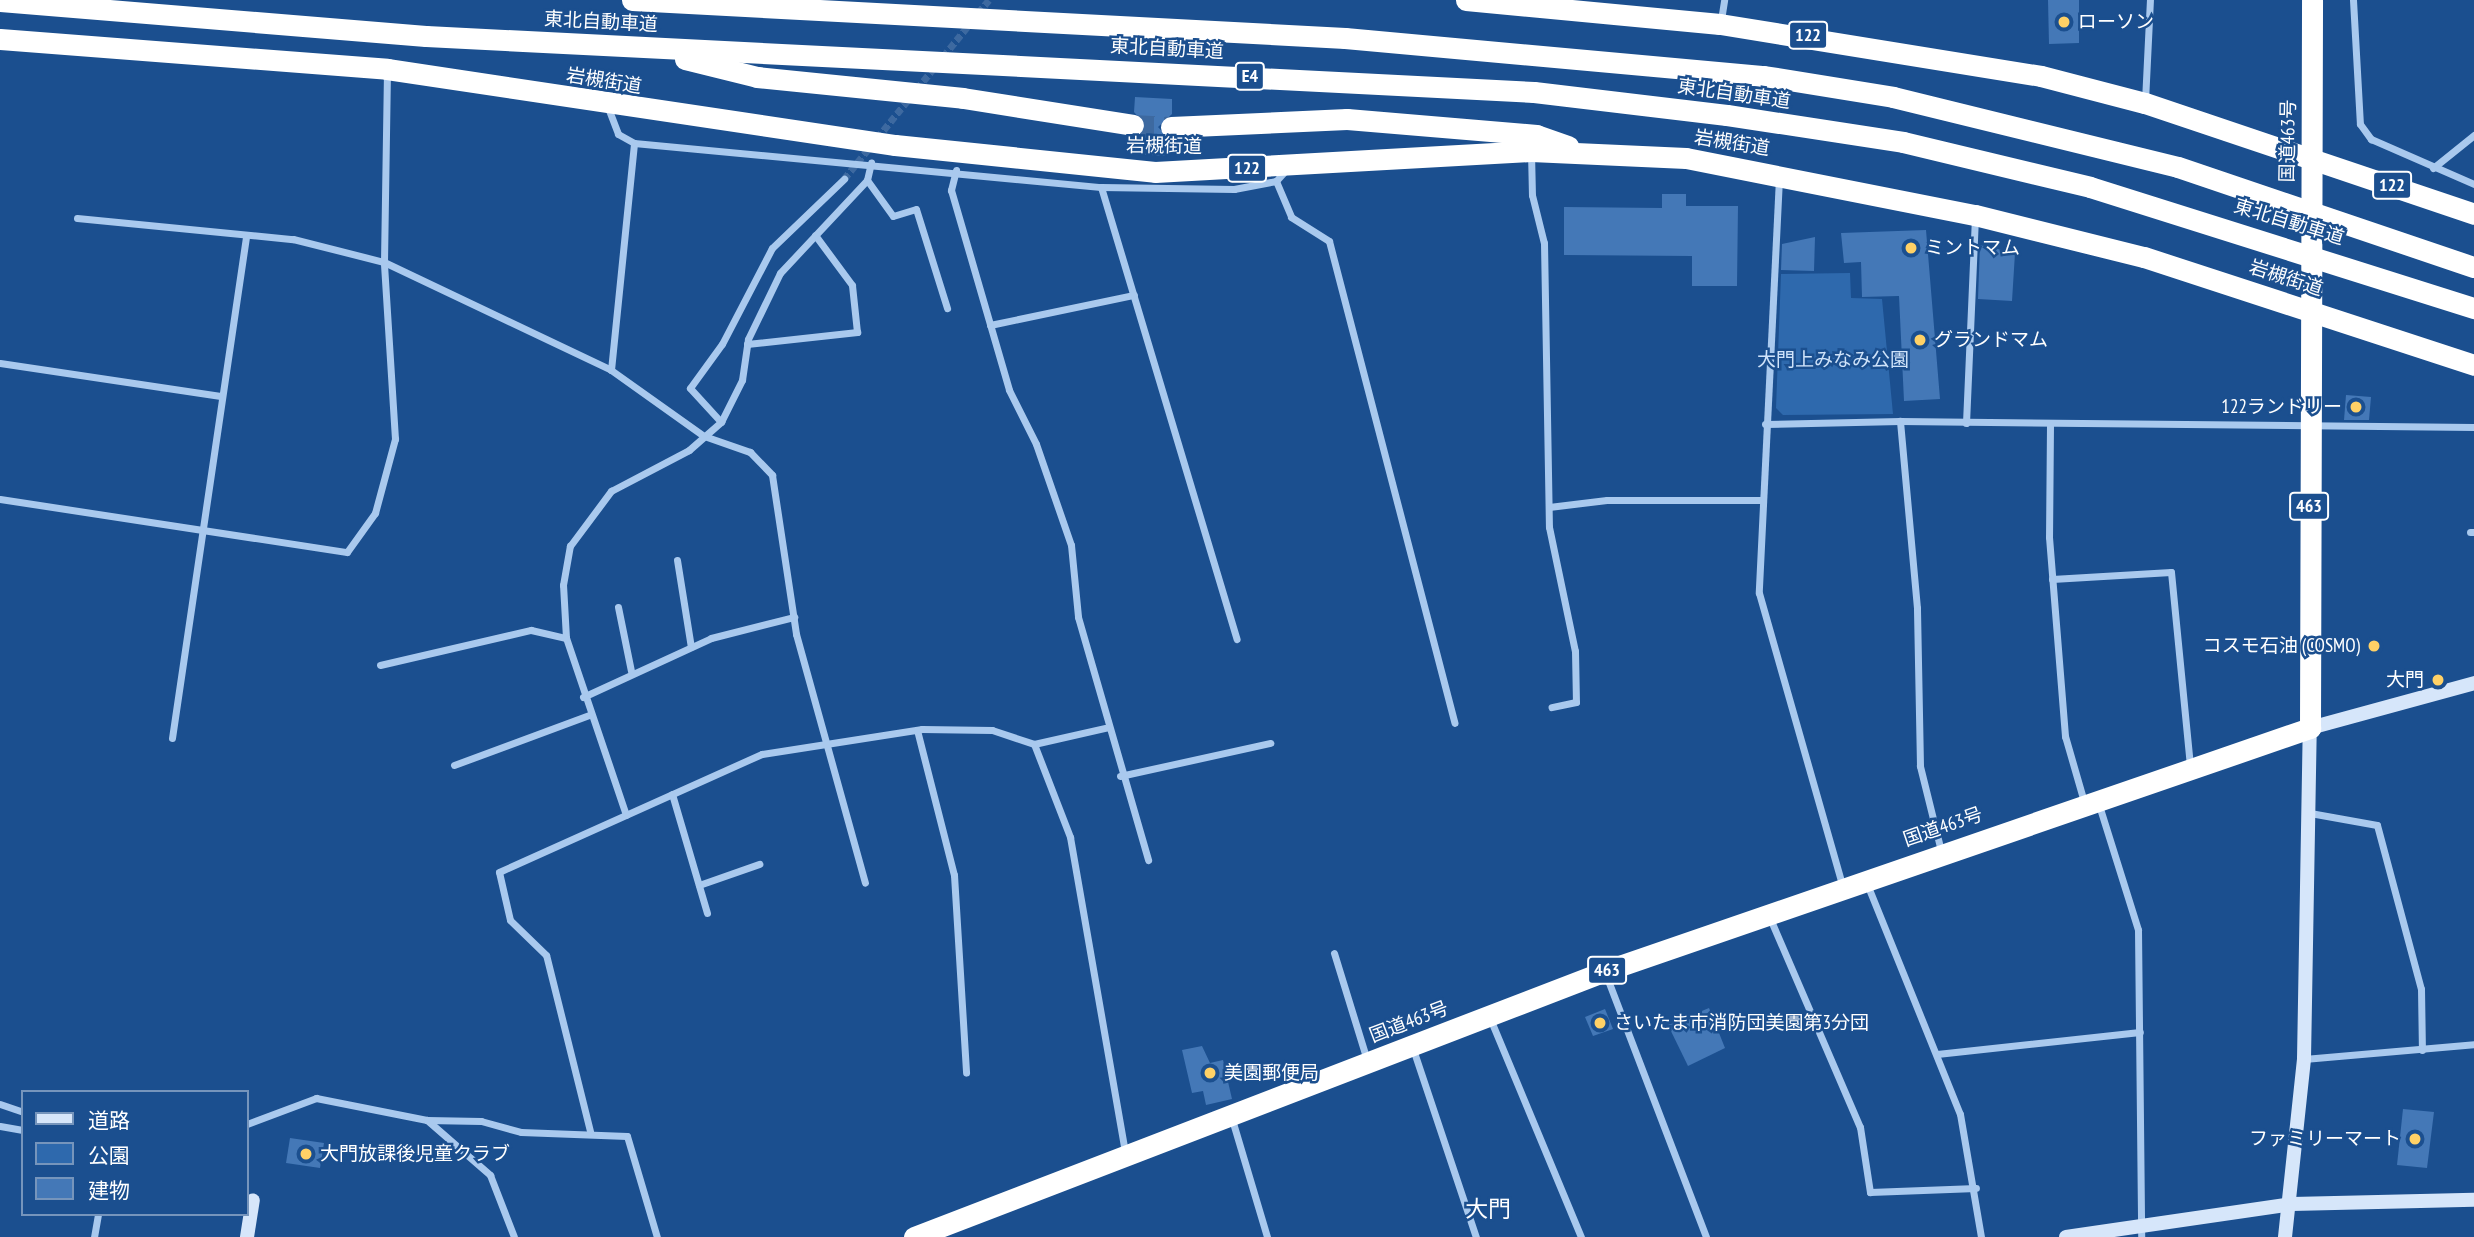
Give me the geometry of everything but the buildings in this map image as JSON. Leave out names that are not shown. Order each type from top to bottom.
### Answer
[{"type":"highway","name":"東北自動車道","points":[[632,0],[1359,39],[1764,76],[1893,97],[2178,167],[2474,267]]},
{"type":"highway","name":"122","points":[[1465,0],[1720,24],[1953,58],[2145,103],[2474,214]]},
{"type":"highway","name":"国道463号","points":[[914,1237],[1605,971],[1842,884],[2309,728],[2312,0]]},
{"type":"highway","name":"東北自動車道","points":[[0,1],[638,47],[1398,83],[1727,114],[1903,142],[2090,187],[2474,309]]},
{"type":"highway","name":"岩槻街道","points":[[0,39],[387,69],[607,105],[895,145],[1155,172],[1282,174],[1531,151],[1583,151],[1779,174],[1975,215],[2144,257],[2310,309],[2474,365]]},
{"type":"highway","points":[[638,47],[757,77],[963,98],[1133,125]]},
{"type":"highway","points":[[1171,127],[1347,119],[1536,135],[1583,151]]},
{"type":"street","points":[[1720,24],[1724,0]]},
{"type":"street","points":[[2145,103],[2150,0]]},
{"type":"street","points":[[2353,0],[2360,124],[2371,139],[2474,184]]},
{"type":"street","points":[[0,499],[347,552],[375,513],[395,439],[384,262],[387,69]]},
{"type":"street","points":[[607,105],[618,134],[634,143],[956,170],[1101,187],[1234,189],[1282,174],[1291,217],[1329,241],[1455,723]]},
{"type":"street","points":[[2433,168],[2474,135]]},
{"type":"street","points":[[611,370],[634,143]]},
{"type":"street","points":[[1531,151],[1532,195],[1544,243],[1549,507],[1575,651],[1576,702],[1552,707]]},
{"type":"street","points":[[626,815],[589,715],[566,638],[564,574],[578,528],[611,492],[704,436],[721,422],[733,405],[747,344],[780,273],[867,180],[871,162]]},
{"type":"street","points":[[956,170],[951,190],[990,326],[1071,544],[1078,617],[1105,728],[1148,860]]},
{"type":"street","points":[[1779,174],[1759,593],[1842,884]]},
{"type":"street","points":[[721,422],[690,388],[772,248],[844,179]]},
{"type":"street","points":[[867,180],[893,216],[916,209],[947,308]]},
{"type":"street","points":[[1101,187],[1237,639]]},
{"type":"street","points":[[1966,423],[1975,215]]},
{"type":"street","points":[[77,218],[246,237],[293,239],[384,262],[611,370],[704,436],[750,452],[772,475],[794,617],[830,741],[865,883]]},
{"type":"street","points":[[747,344],[858,332],[852,285],[814,235]]},
{"type":"street","points":[[172,738],[199,528],[246,237]]},
{"type":"street","points":[[990,326],[1134,295]]},
{"type":"street","points":[[0,363],[221,396]]},
{"type":"street","points":[[1765,424],[1900,421],[2309,430],[2474,427]]},
{"type":"street","points":[[1900,421],[1917,608],[1920,766],[1941,851]]},
{"type":"street","points":[[2050,425],[2052,579],[2066,736],[2138,930],[2142,1231]]},
{"type":"street","points":[[1549,507],[1607,500],[1763,500]]},
{"type":"street","points":[[677,560],[691,646]]},
{"type":"street","points":[[2052,579],[2171,572],[2190,766]]},
{"type":"street","points":[[618,607],[631,671]]},
{"type":"street","points":[[583,697],[619,686],[631,671],[691,646],[794,617]]},
{"type":"street","points":[[380,666],[531,630],[566,638]]},
{"type":"street","points":[[2285,1237],[2292,1204],[2304,1059],[2310,813],[2309,728],[2474,683]]},
{"type":"street","points":[[454,765],[589,715]]},
{"type":"street","points":[[590,1131],[546,955],[510,920],[499,872],[762,754],[830,741],[917,730],[992,730],[1034,744],[1105,728]]},
{"type":"street","points":[[917,730],[954,875],[966,1073]]},
{"type":"street","points":[[1120,776],[1270,743]]},
{"type":"street","points":[[1034,744],[1070,837],[1125,1157]]},
{"type":"street","points":[[672,794],[707,913]]},
{"type":"street","points":[[2310,813],[2377,825],[2421,989],[2422,1050]]},
{"type":"street","points":[[699,885],[759,864]]},
{"type":"street","points":[[1864,877],[1937,1054],[1970,1146],[1981,1237]]},
{"type":"street","points":[[1767,912],[1860,1127],[1870,1192],[1976,1188]]},
{"type":"street","points":[[1334,954],[1368,1063]]},
{"type":"street","points":[[1605,971],[1706,1237]]},
{"type":"street","points":[[1489,1016],[1581,1237]]},
{"type":"street","points":[[1937,1054],[2140,1032]]},
{"type":"street","points":[[2304,1059],[2474,1044]]},
{"type":"street","points":[[1412,1045],[1476,1237]]},
{"type":"street","points":[[248,1124],[316,1098],[427,1120],[481,1121],[521,1132],[590,1131],[627,1136],[657,1237]]},
{"type":"street","points":[[0,1104],[21,1111]]},
{"type":"street","points":[[1231,1116],[1267,1237]]},
{"type":"street","points":[[427,1120],[490,1175],[514,1237]]},
{"type":"street","points":[[0,1126],[21,1130]]},
{"type":"street","points":[[247,1237],[253,1200]]},
{"type":"street","points":[[2066,1237],[2142,1231],[2292,1204],[2474,1200]]},
{"type":"street","points":[[94,1237],[98,1216]]},
{"type":"green space","name":"大門上みなみ公園","points":[[1850,273],[1851,298],[1882,299],[1893,414],[1783,415],[1776,408],[1781,274]]},
{"type":"tunnel","points":[[978,13],[989,0]]},
{"type":"tunnel","points":[[844,179],[971,22]]},
{"type":"tunnel","points":[[1133,125],[1171,127]]},
{"type":"place","name":"ローソン","points":[[2064,22]]},
{"type":"place","name":"ミントマム","points":[[1911,248]]},
{"type":"place","name":"グランドマム","points":[[1920,340]]},
{"type":"place","name":"122ランドリー","points":[[2356,407]]},
{"type":"place","name":"コスモ石油 (COSMO)","points":[[2374,646]]},
{"type":"place","name":"大門","points":[[2438,680]]},
{"type":"place","name":"さいたま市消防団美園第3分団","points":[[1600,1023]]},
{"type":"place","name":"美園郵便局","points":[[1210,1073]]},
{"type":"place","name":"ファミリーマート","points":[[2415,1139]]},
{"type":"place","name":"大門放課後児童クラブ","points":[[306,1154]]},
{"type":"district","name":"大門","points":[[1488,1209]]}]
